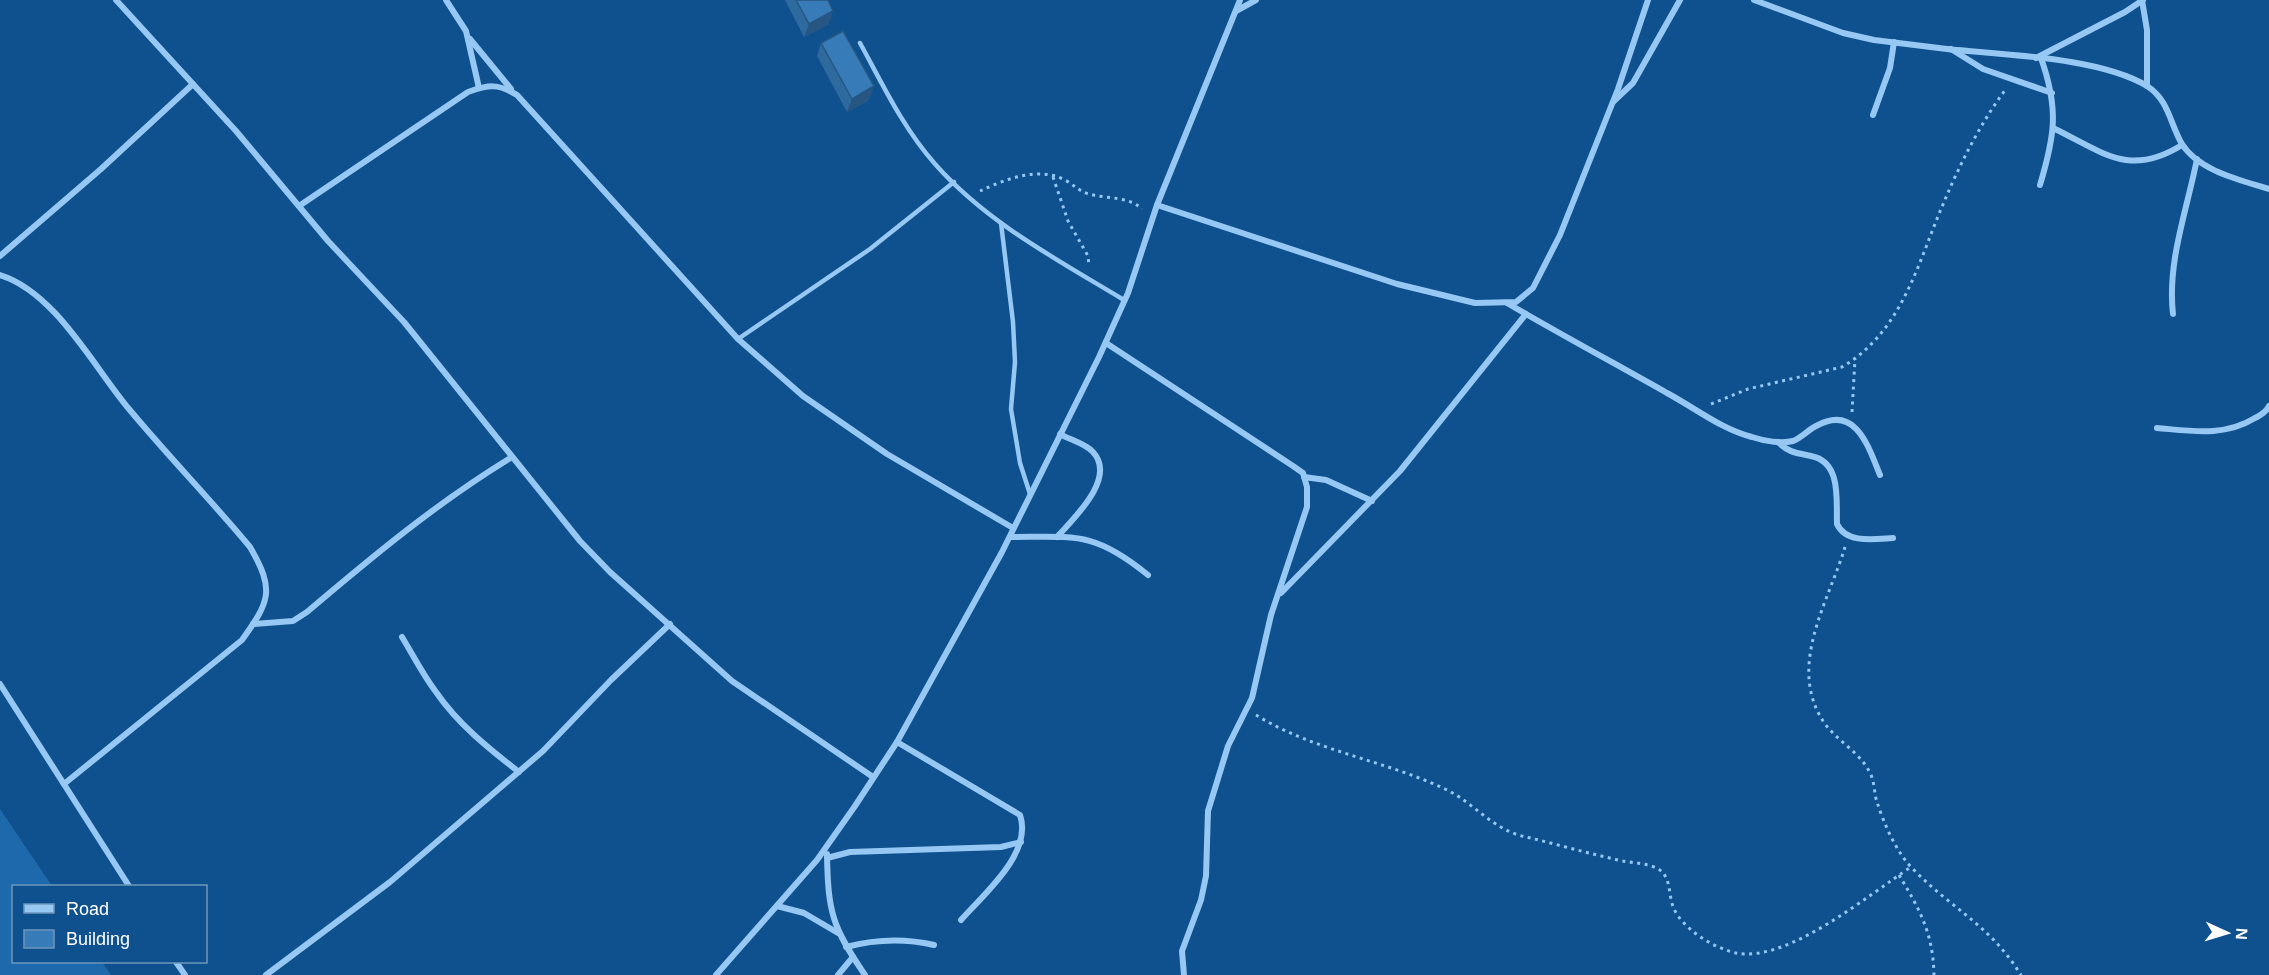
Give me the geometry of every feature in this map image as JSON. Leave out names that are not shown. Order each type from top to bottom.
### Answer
[{"type":"street","points":[[116,0],[404,322],[580,541],[610,572],[732,681],[873,777]]},
{"type":"street","points":[[446,0],[467,36],[513,92],[738,339],[803,396],[887,454],[1014,528]]},
{"type":"street","points":[[716,975],[826,848],[897,742],[1010,537],[1125,300],[1157,205],[1240,0]]},
{"type":"street","points":[[1235,11],[1256,0]]},
{"type":"street","points":[[1157,205],[1396,284],[1474,303],[1516,302],[1533,288],[1560,235],[1612,103],[1648,0]]},
{"type":"street","points":[[1612,103],[1633,83],[1680,0]]},
{"type":"street","points":[[1754,0],[1843,33],[1894,42],[2074,63],[2146,86],[2160,96],[2172,117],[2182,145],[2197,159],[2222,174],[2269,189]]},
{"type":"street","points":[[2038,58],[2142,0],[2147,30],[2146,86]]},
{"type":"street","points":[[467,36],[479,88]]},
{"type":"street","points":[[1873,116],[1890,68],[1894,42]]},
{"type":"street","points":[[1951,49],[1983,69],[2052,93]]},
{"type":"street","points":[[2038,58],[2052,93],[2053,128],[2049,157],[2040,185]]},
{"type":"street","points":[[0,256],[101,169],[193,84]]},
{"type":"street","points":[[299,206],[433,115],[479,88],[501,85],[513,92]]},
{"type":"street","points":[[2053,128],[2121,159],[2151,161],[2182,145]]},
{"type":"street","points":[[2173,314],[2175,256],[2197,159]]},
{"type":"street","points":[[0,275],[31,290],[77,340],[128,408],[250,547],[263,569],[269,593],[262,612],[242,640],[64,784]]},
{"type":"street","points":[[1507,303],[1716,423],[1751,437],[1777,441],[1795,440],[1818,425],[1838,420],[1850,423],[1860,431],[1880,475]]},
{"type":"street","points":[[1279,594],[1372,501],[1446,416],[1526,314]]},
{"type":"street","points":[[1106,343],[1293,466],[1304,477],[1307,487],[1307,507],[1279,594],[1252,698],[1228,746],[1208,811],[1206,876],[1182,951],[1184,975]]},
{"type":"street","points":[[2157,428],[2203,432],[2227,431],[2252,420],[2268,410],[2269,406]]},
{"type":"street","points":[[1057,537],[1096,489],[1101,466],[1095,454],[1088,447],[1060,434]]},
{"type":"street","points":[[1777,441],[1787,451],[1813,456],[1826,463],[1837,483],[1837,524],[1848,536],[1893,538]]},
{"type":"street","points":[[253,624],[293,621],[307,612],[410,527],[472,481],[512,457]]},
{"type":"street","points":[[1304,477],[1326,480],[1372,501]]},
{"type":"street","points":[[1010,537],[1074,536],[1100,543],[1123,555],[1148,575]]},
{"type":"street","points":[[266,975],[390,882],[519,772],[543,751],[611,680],[670,624]]},
{"type":"street","points":[[402,637],[435,692],[481,743],[519,772]]},
{"type":"street","points":[[0,684],[128,885]]},
{"type":"street","points":[[897,742],[950,776],[1020,815],[1021,842],[1002,875],[961,920]]},
{"type":"street","points":[[827,858],[850,852],[1001,847],[1021,842]]},
{"type":"street","points":[[826,848],[831,916],[846,947],[865,975]]},
{"type":"street","points":[[777,906],[811,916],[839,933]]},
{"type":"street","points":[[846,947],[864,942],[898,940],[934,945]]},
{"type":"street","points":[[838,975],[853,957]]},
{"type":"lane","points":[[860,43],[898,114],[935,164],[1001,223],[1125,300]]},
{"type":"lane","points":[[738,339],[870,249],[954,182]]},
{"type":"lane","points":[[1001,223],[1013,322],[1015,362],[1011,409],[1020,463],[1030,494]]},
{"type":"path","points":[[1698,411],[1748,389],[1788,378],[1828,372],[1855,359],[1876,340],[1904,299],[1944,202],[1994,104],[2012,80]]},
{"type":"path","points":[[969,196],[1004,180],[1031,174],[1064,180],[1084,193],[1136,204],[1152,219]]},
{"type":"path","points":[[1053,177],[1068,221],[1088,256],[1089,278]]},
{"type":"path","points":[[1850,423],[1856,376],[1855,359]]},
{"type":"path","points":[[1848,536],[1813,633],[1809,654],[1812,693],[1817,711],[1825,724],[1863,760],[1872,777],[1877,802],[1903,857],[1911,867],[1982,926],[2005,949],[2021,975]]},
{"type":"path","points":[[1246,709],[1292,735],[1449,790],[1495,826],[1521,836],[1617,860],[1657,867],[1668,882],[1675,910],[1688,926],[1705,941],[1736,953],[1765,952],[1789,945],[1809,932],[1842,917],[1911,867]]},
{"type":"path","points":[[1899,875],[1924,918],[1933,952],[1934,975]]},
{"type":"shaded area","points":[[0,809],[51,885],[12,885],[12,963],[103,963],[111,975],[0,975]]},
{"type":"building","points":[[796,0],[828,0],[833,11],[809,24]]},
{"type":"building","points":[[843,31],[874,86],[852,99],[821,43]]}]
